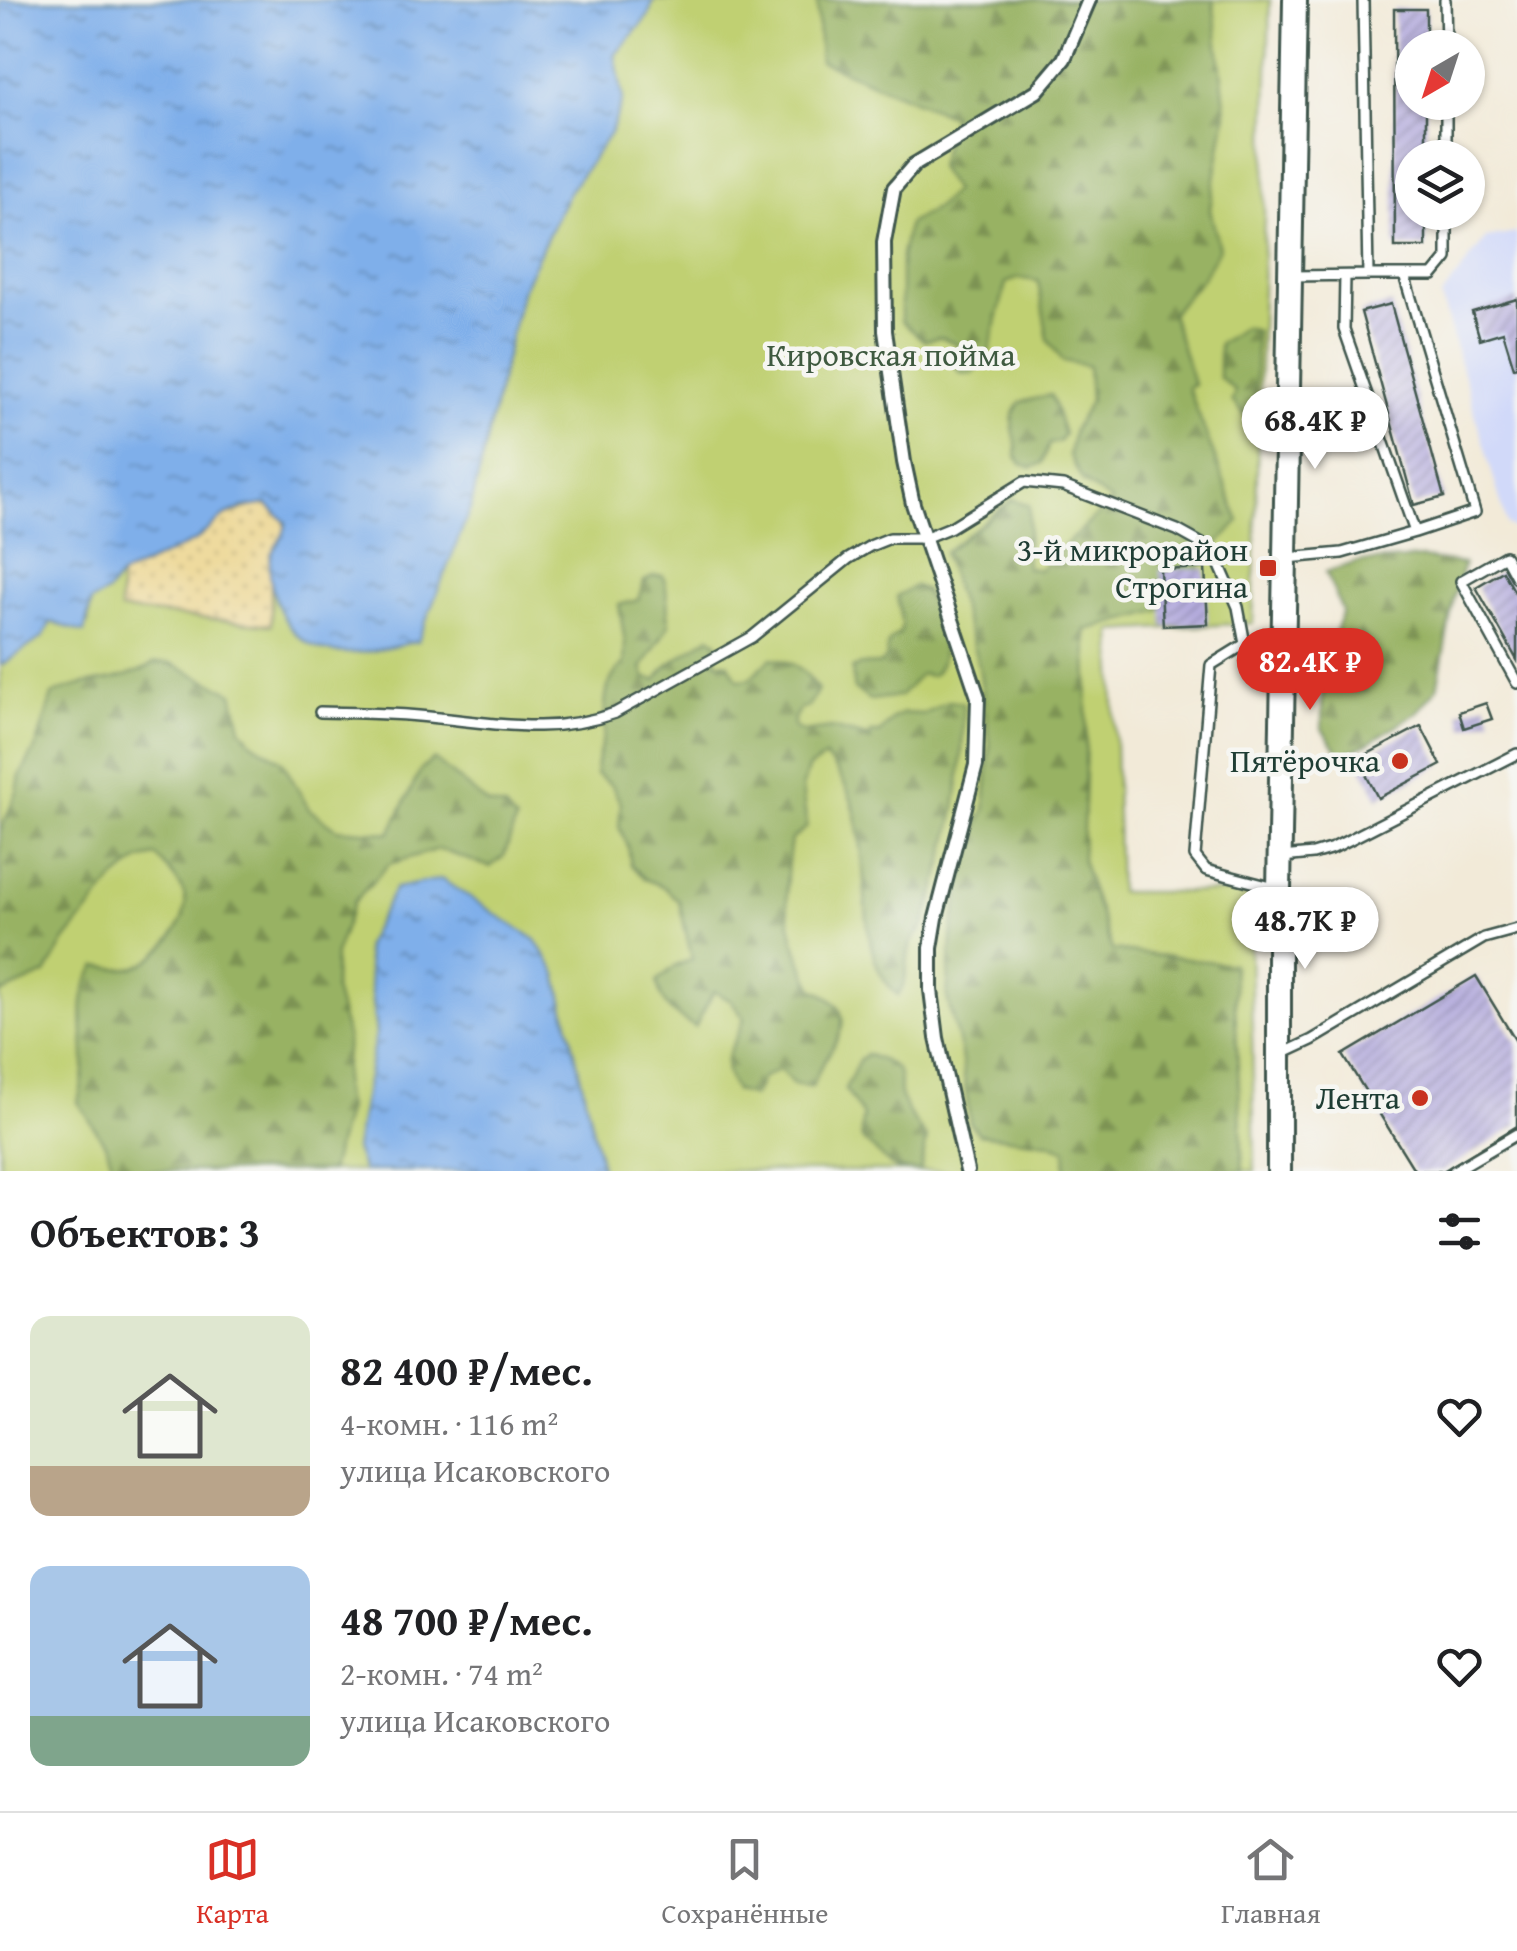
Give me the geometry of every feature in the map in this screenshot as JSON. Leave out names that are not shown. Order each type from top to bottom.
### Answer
[{"type":"street","points":[[967,1171],[937,1038],[931,990],[936,918],[976,765],[978,697],[924,538],[904,462],[885,331],[884,242],[894,188],[914,165],[1037,91],[1064,59],[1089,0]]},
{"type":"street","points":[[1279,1171],[1279,890],[1295,0]]},
{"type":"lane","points":[[1363,0],[1368,275]]},
{"type":"lane","points":[[1445,0],[1446,30]]},
{"type":"lane","points":[[1290,276],[1433,275],[1447,258],[1447,230]]},
{"type":"lane","points":[[1287,558],[1342,554],[1474,512],[1404,275]]},
{"type":"lane","points":[[1345,276],[1344,328],[1415,532]]},
{"type":"lane","points":[[320,712],[553,728],[594,720],[615,713],[752,637],[848,559],[870,546],[890,538],[924,538],[951,527],[1024,482],[1063,486],[1177,530],[1214,550],[1238,607],[1245,644]]},
{"type":"lane","points":[[1517,578],[1505,556],[1461,582],[1517,683]]},
{"type":"lane","points":[[1279,890],[1206,870],[1196,856],[1212,665],[1245,644],[1285,634]]},
{"type":"lane","points":[[1282,857],[1333,848],[1517,754]]},
{"type":"lane","points":[[1280,1055],[1484,938],[1517,929]]},
{"type":"lane","points":[[1454,1171],[1517,1134]]},
{"type":"shaded area","points":[[1517,233],[1517,531],[1507,524],[1441,297],[1486,238]]},
{"type":"green space","name":"Кировская пойма","points":[[653,0],[1270,0],[1253,623],[1112,631],[1119,892],[1249,892],[1255,1171],[602,1171],[557,974],[365,946],[376,1032],[355,1149],[363,1171],[0,1171],[0,666],[43,637],[51,621],[88,624],[91,602],[108,592],[120,576],[471,507],[521,292],[568,193],[611,132],[623,99],[615,55],[649,15]]},
{"type":"green space","points":[[817,0],[1213,0],[1226,113],[1210,209],[1219,248],[1203,277],[1171,314],[1194,384],[1188,387],[1239,521],[1159,611],[1086,630],[1082,860],[1112,950],[1233,964],[1243,1171],[1065,1171],[1066,1150],[1049,1143],[979,1134],[970,1123],[961,1053],[947,997],[953,928],[967,851],[985,809],[990,744],[979,666],[944,553],[1013,499],[1029,505],[1027,568],[1039,570],[1112,501],[1083,482],[1069,455],[1074,429],[1090,401],[1088,366],[1063,361],[1048,340],[1038,281],[1017,278],[1006,283],[989,352],[973,374],[960,373],[955,365],[957,344],[941,337],[924,341],[901,321],[901,256],[908,224],[936,208],[954,191],[938,167],[952,116],[820,61]]},
{"type":"green space","points":[[1244,327],[1256,331],[1255,415],[1245,416],[1232,401],[1235,391],[1219,377],[1219,344]]},
{"type":"green space","points":[[1051,395],[1064,434],[1059,442],[1049,444],[1042,463],[1032,468],[1016,456],[1013,417],[1021,402]]},
{"type":"green space","points":[[1423,558],[1464,564],[1437,689],[1416,713],[1367,744],[1341,755],[1322,729],[1322,676],[1342,611],[1326,572],[1358,562]]},
{"type":"green space","points":[[663,576],[665,581],[669,625],[642,668],[646,678],[656,680],[668,665],[710,636],[718,643],[717,662],[728,663],[738,680],[749,679],[771,658],[793,664],[804,672],[818,690],[808,707],[799,710],[794,718],[794,727],[803,732],[832,728],[870,738],[870,733],[880,733],[903,713],[923,714],[949,701],[963,703],[958,788],[948,843],[924,925],[911,944],[905,982],[898,995],[881,973],[871,946],[856,815],[844,784],[825,757],[808,769],[802,788],[807,827],[791,840],[788,861],[789,916],[814,989],[831,1000],[840,1011],[842,1022],[840,1034],[812,1087],[793,1084],[780,1069],[762,1078],[754,1096],[735,1091],[727,1061],[744,1018],[731,1001],[714,991],[695,1027],[669,1009],[659,990],[657,981],[692,959],[679,901],[631,865],[619,827],[621,804],[612,786],[596,774],[608,687],[624,663],[619,605],[638,600],[644,581]]},
{"type":"green space","points":[[915,586],[924,590],[934,610],[942,658],[931,676],[921,674],[900,696],[870,700],[854,689],[852,669],[881,664],[887,657],[889,642],[900,634],[902,624],[897,596]]},
{"type":"green space","points":[[154,663],[171,663],[233,693],[241,728],[252,742],[282,761],[309,809],[337,829],[390,833],[421,769],[434,759],[488,804],[505,808],[516,821],[504,856],[490,867],[438,849],[389,864],[354,902],[335,954],[334,989],[347,1038],[343,1089],[347,1108],[330,1171],[114,1171],[107,1147],[78,1102],[84,1073],[83,1003],[97,966],[127,969],[145,963],[164,947],[179,926],[184,894],[156,856],[139,860],[113,881],[65,941],[46,974],[0,994],[0,832],[20,776],[37,745],[52,695],[143,670]]},
{"type":"green space","points":[[866,1054],[898,1072],[901,1098],[927,1138],[920,1171],[895,1168],[862,1138],[863,1116],[845,1089]]},
{"type":"sand","points":[[268,504],[286,521],[285,535],[271,554],[271,625],[120,610],[120,576],[195,541],[224,516]]},
{"type":"water","points":[[0,0],[653,0],[649,15],[615,55],[623,99],[611,132],[568,193],[521,292],[471,507],[418,641],[359,653],[322,650],[306,642],[280,610],[271,584],[271,556],[286,522],[267,504],[224,516],[195,541],[120,576],[108,592],[91,602],[84,633],[51,622],[43,637],[0,666]]},
{"type":"water","points":[[441,879],[536,940],[557,974],[602,1171],[363,1171],[355,1149],[376,1032],[365,946],[395,888]]},
{"type":"building","points":[[1394,9],[1426,9],[1426,30],[1395,30],[1395,120],[1426,120],[1426,140],[1395,140],[1395,230],[1426,230],[1426,247],[1395,247]]},
{"type":"building","points":[[1517,299],[1514,368],[1503,332],[1480,339],[1472,312]]},
{"type":"building","points":[[1391,304],[1444,497],[1414,505],[1361,312]]},
{"type":"building","points":[[1205,568],[1208,624],[1163,626],[1160,570]]},
{"type":"building","points":[[1503,571],[1517,596],[1517,660],[1476,587]]},
{"type":"building","points":[[1486,703],[1492,719],[1464,728],[1459,712]]},
{"type":"building","points":[[1421,726],[1441,765],[1378,798],[1358,759]]},
{"type":"building","points":[[1476,976],[1517,1043],[1517,1126],[1443,1171],[1415,1171],[1343,1055]]},
{"type":"place","name":"3-й микрорайон Строгина","points":[[1268,568]]},
{"type":"place","name":"Пятёрочка","points":[[1400,761]]},
{"type":"place","name":"Лента","points":[[1420,1098]]}]
